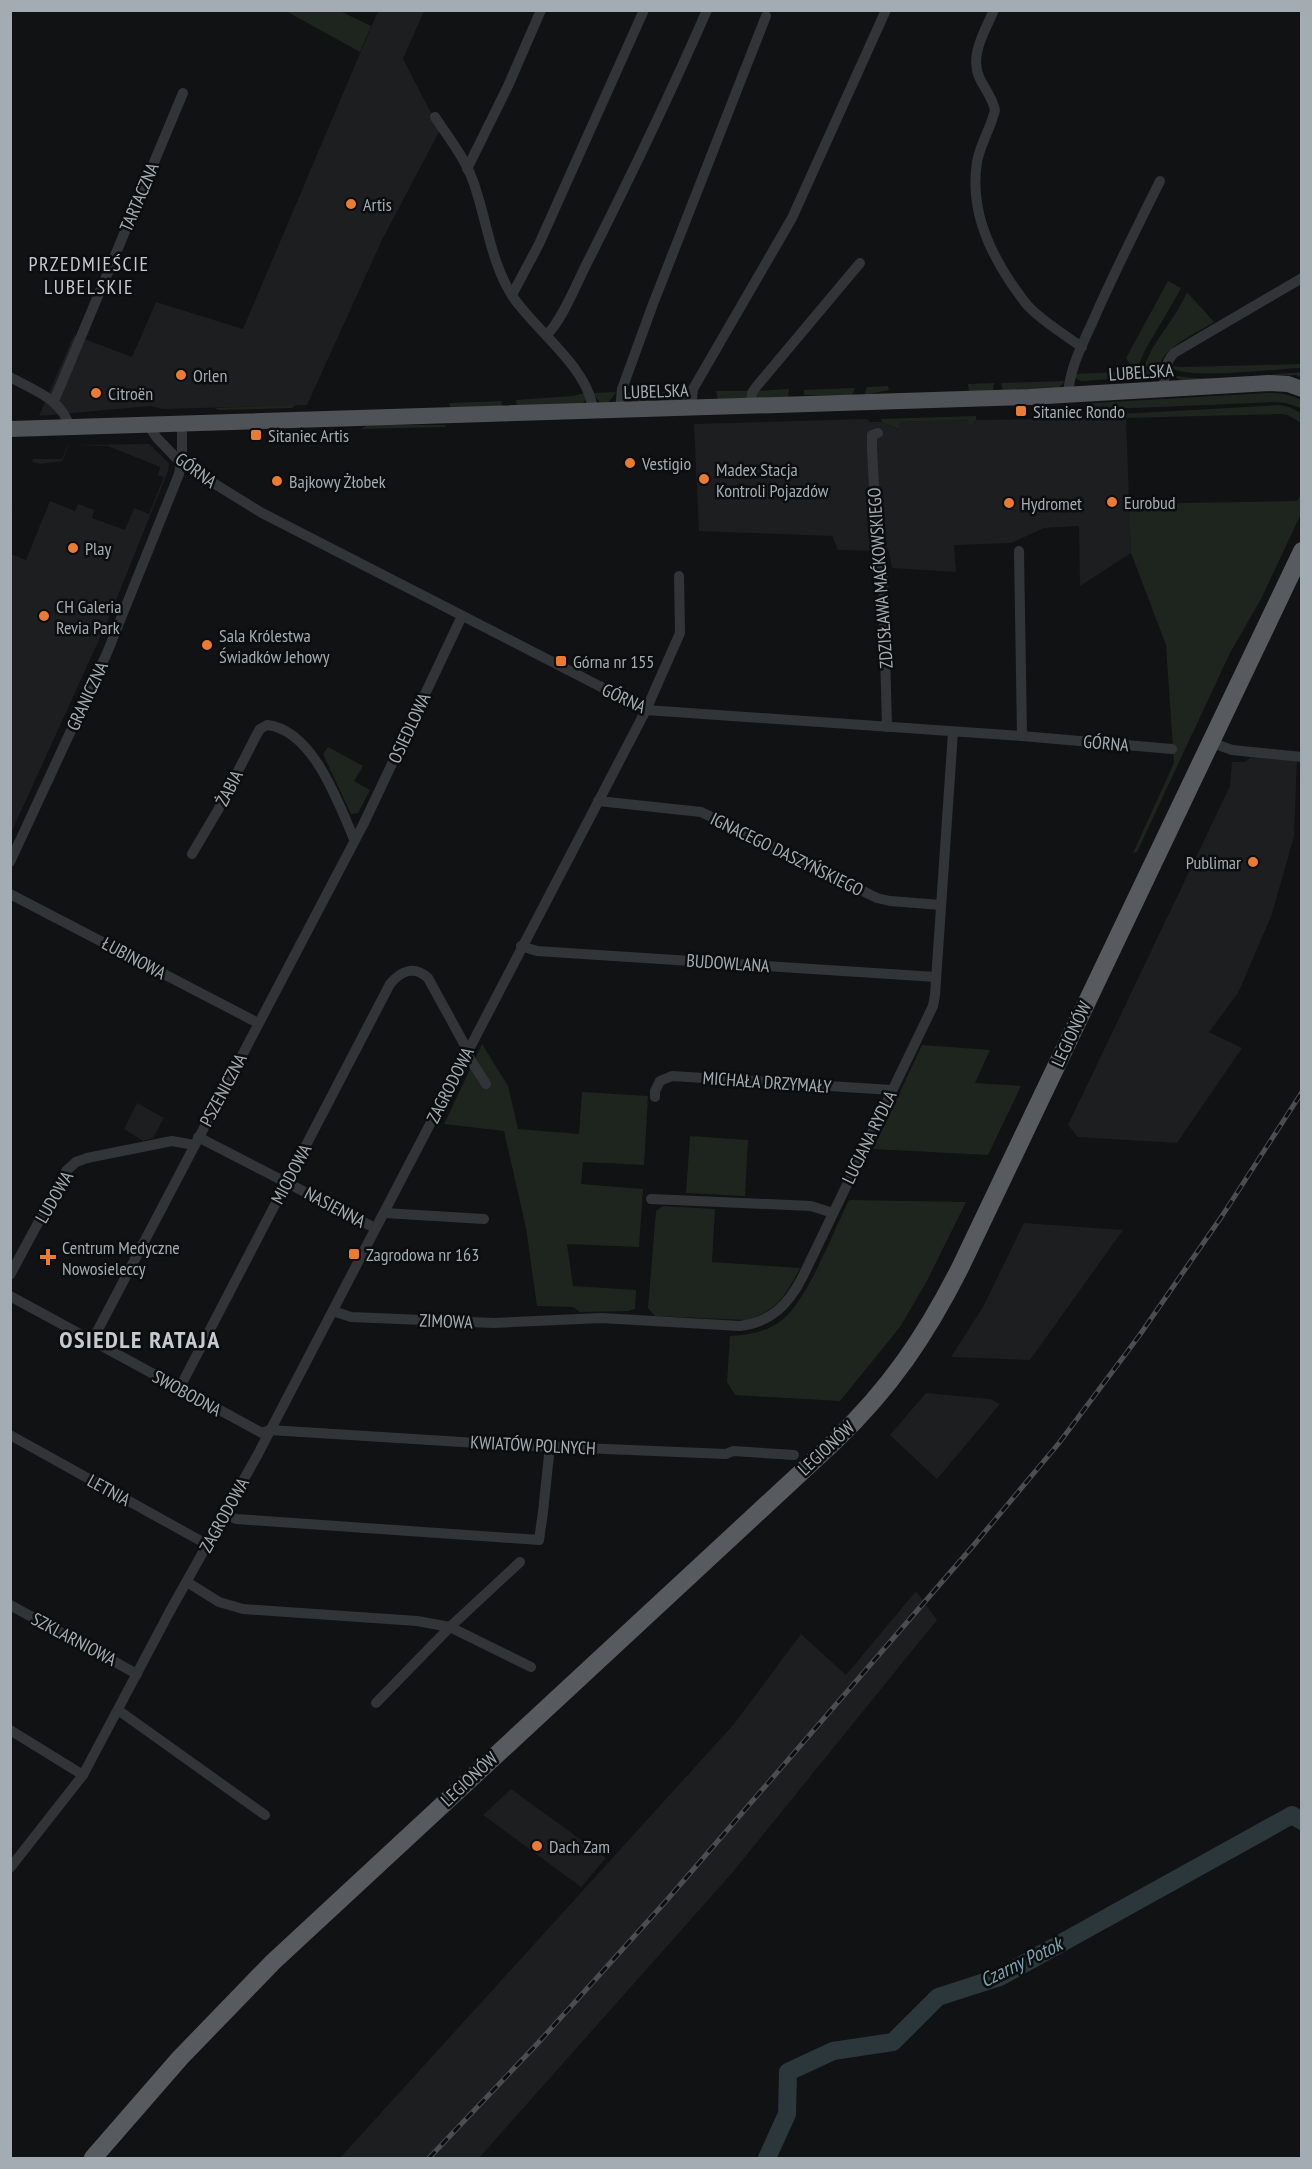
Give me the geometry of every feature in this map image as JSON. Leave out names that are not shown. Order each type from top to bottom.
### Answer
[{"type":"highway","name":"LEGIONÓW","points":[[93,2158],[180,2058],[267,1967],[835,1441],[867,1409],[894,1377],[928,1328],[960,1268],[1302,551]]},
{"type":"main road","name":"LUBELSKA","points":[[10,429],[1068,396],[1269,383],[1288,384],[1302,388]]},
{"type":"street","points":[[467,169],[508,86],[541,10]]},
{"type":"street","points":[[512,295],[539,244],[644,10]]},
{"type":"street","points":[[547,334],[556,323],[595,247],[651,133],[707,10]]},
{"type":"street","points":[[691,409],[693,389],[792,218],[886,10]]},
{"type":"street","points":[[994,10],[975,59],[977,72],[995,110],[979,154],[976,170],[976,195],[983,228],[992,251],[1025,303],[1082,347]]},
{"type":"street","points":[[620,411],[622,389],[653,304],[766,16]]},
{"type":"street","name":"TARTACZNA","points":[[54,401],[183,93]]},
{"type":"street","points":[[435,117],[473,181],[498,265],[512,295],[547,334],[587,389],[592,398],[593,412]]},
{"type":"street","points":[[1068,396],[1071,373],[1082,347],[1118,265],[1160,181]]},
{"type":"street","points":[[751,407],[756,387],[860,263]]},
{"type":"street","points":[[1164,390],[1165,369],[1174,353],[1302,278]]},
{"type":"street","points":[[10,377],[54,401],[66,414],[70,428]]},
{"type":"street","name":"GRANICZNA","points":[[10,862],[107,653],[179,474],[182,424]]},
{"type":"street","name":"GÓRNA","points":[[148,425],[181,464],[262,513],[646,710],[1022,736],[1172,749]]},
{"type":"street","name":"ZDZISŁAWA MAĆKOWSKIEGO","points":[[878,433],[872,435],[872,448],[877,545],[883,577],[887,727]]},
{"type":"street","points":[[1019,551],[1022,736]]},
{"type":"street","name":"ZAGRODOWA","points":[[10,1868],[83,1775],[333,1311],[521,946],[646,710],[680,633],[679,576]]},
{"type":"street","name":"OSIEDLOWA","points":[[354,839],[462,616]]},
{"type":"street","name":"ŻABIA","points":[[192,854],[218,810],[260,729],[267,725],[276,726],[299,740],[314,756],[354,839]]},
{"type":"street","name":"LUCJANA RYDLA","points":[[559,1320],[643,1320],[740,1326],[764,1320],[775,1314],[797,1288],[933,1006],[953,732]]},
{"type":"street","points":[[1210,742],[1232,750],[1302,757]]},
{"type":"street","name":"IGNACEGO DASZYŃSKIEGO","points":[[598,801],[701,812],[877,898],[940,905]]},
{"type":"street","name":"PSZENICZNA","points":[[92,1341],[354,839]]},
{"type":"street","name":"ŁUBINOWA","points":[[10,894],[258,1023]]},
{"type":"street","name":"BUDOWLANA","points":[[521,946],[537,951],[936,977]]},
{"type":"street","name":"MIODOWA","points":[[179,1389],[390,984],[403,972],[413,970],[423,973],[428,978],[468,1051]]},
{"type":"street","points":[[468,1051],[470,1059],[486,1084]]},
{"type":"street","name":"MICHAŁA DRZYMAŁY","points":[[655,1097],[660,1081],[672,1076],[892,1090]]},
{"type":"street","name":"LUDOWA","points":[[10,1275],[66,1171],[76,1162],[172,1141],[196,1141]]},
{"type":"street","name":"NASIENNA","points":[[196,1141],[287,1182],[375,1228]]},
{"type":"street","points":[[651,1199],[811,1206],[833,1213]]},
{"type":"street","name":"NASIENNA","points":[[384,1213],[484,1219]]},
{"type":"street","name":"SWOBODNA","points":[[10,1296],[258,1432],[266,1433],[270,1430]]},
{"type":"street","name":"ZIMOWA","points":[[333,1311],[351,1317],[411,1320],[494,1323],[559,1320]]},
{"type":"street","name":"KWIATÓW POLNYCH","points":[[270,1430],[550,1446],[794,1455]]},
{"type":"street","name":"LETNIA","points":[[10,1435],[208,1545]]},
{"type":"street","points":[[225,1514],[236,1519],[539,1540],[550,1446]]},
{"type":"street","points":[[376,1702],[450,1627],[520,1562]]},
{"type":"street","points":[[187,1582],[219,1602],[243,1609],[417,1621],[450,1627],[531,1667]]},
{"type":"street","name":"SZKLARNIOWA","points":[[10,1605],[137,1674]]},
{"type":"street","points":[[118,1710],[265,1815]]},
{"type":"street","points":[[10,1730],[83,1775]]},
{"type":"shaded area","points":[[286,11],[340,11],[371,26],[360,52]]},
{"type":"shaded area","points":[[378,11],[424,11],[403,59],[440,130],[382,240],[307,405],[163,409],[151,406],[39,416],[74,335],[132,357],[156,302],[243,329]]},
{"type":"shaded area","points":[[1168,281],[1181,288],[1134,370],[1126,358]]},
{"type":"shaded area","points":[[1187,292],[1214,322],[1170,350],[1152,375],[1137,378],[1152,349]]},
{"type":"shaded area","points":[[1123,364],[1130,378],[1081,381],[1074,374],[1115,372]]},
{"type":"shaded area","points":[[1302,364],[1301,368],[1215,374],[1172,368],[1173,366]]},
{"type":"shaded area","points":[[1302,372],[1301,377],[1296,375],[1182,381],[1172,375],[1220,378]]},
{"type":"shaded area","points":[[1065,381],[1059,388],[1003,390],[1001,383]]},
{"type":"shaded area","points":[[994,383],[993,391],[969,391],[968,384]]},
{"type":"shaded area","points":[[888,386],[889,390],[864,395],[867,387]]},
{"type":"shaded area","points":[[855,388],[852,395],[804,395],[804,390]]},
{"type":"shaded area","points":[[789,389],[788,397],[757,399],[757,391]]},
{"type":"shaded area","points":[[689,391],[685,400],[659,402],[659,392]]},
{"type":"shaded area","points":[[716,391],[750,391],[748,398],[718,399]]},
{"type":"shaded area","points":[[616,392],[608,403],[600,403],[593,393]]},
{"type":"shaded area","points":[[627,392],[653,392],[653,402],[632,401]]},
{"type":"shaded area","points":[[585,393],[586,399],[582,404],[517,407],[516,400]]},
{"type":"shaded area","points":[[1267,393],[1285,394],[1297,398],[1301,400],[1301,408],[1275,402],[1084,410],[1087,405],[1093,403]]},
{"type":"shaded area","points":[[502,401],[501,407],[450,407],[449,403]]},
{"type":"shaded area","points":[[295,405],[292,408],[218,410],[215,408]]},
{"type":"shaded area","points":[[1279,405],[1301,413],[1301,423],[1283,414],[1087,419],[1085,416]]},
{"type":"shaded area","points":[[976,416],[976,420],[969,427],[968,420],[899,422],[899,429],[882,422],[881,419]]},
{"type":"shaded area","points":[[1126,418],[1131,553],[1080,586],[1079,526],[1044,528],[1011,543],[954,545],[956,572],[892,568],[889,551],[838,550],[832,536],[699,531],[694,424],[867,419],[870,422],[882,422],[898,429],[898,422],[969,420],[969,427],[976,420]]},
{"type":"shaded area","points":[[368,425],[445,425],[446,427],[361,429]]},
{"type":"shaded area","points":[[149,444],[169,463],[168,471],[108,620],[11,833],[11,554],[26,560],[50,501],[75,511],[78,504],[94,510],[92,518],[125,530],[134,508],[149,514],[164,477],[158,475],[160,467],[108,446],[69,445],[62,461],[41,464],[32,462],[11,516],[33,459],[62,459],[68,445]]},
{"type":"shaded area","points":[[1301,494],[1301,514],[1261,599],[1230,653],[1137,852],[1133,853],[1174,763],[1166,645],[1131,553],[1129,504],[1297,501]]},
{"type":"shaded area","points":[[328,747],[363,766],[354,781],[370,790],[358,813],[351,814],[323,754]]},
{"type":"shaded area","points":[[1252,756],[1297,760],[1294,836],[1272,914],[1238,993],[1209,1032],[1242,1048],[1177,1143],[1078,1137],[1068,1125],[1230,786],[1232,762],[1245,762]]},
{"type":"shaded area","points":[[482,1044],[508,1086],[518,1129],[579,1134],[582,1092],[648,1096],[644,1165],[583,1162],[581,1184],[643,1189],[639,1247],[567,1244],[573,1286],[636,1290],[635,1309],[580,1312],[573,1307],[537,1306],[526,1228],[504,1131],[444,1124]]},
{"type":"shaded area","points":[[922,1045],[990,1050],[975,1083],[1021,1086],[988,1155],[873,1149]]},
{"type":"shaded area","points":[[137,1103],[164,1118],[153,1138],[143,1141],[124,1129]]},
{"type":"shaded area","points":[[690,1136],[748,1140],[745,1196],[686,1193]]},
{"type":"shaded area","points":[[849,1200],[966,1202],[927,1281],[900,1327],[840,1401],[735,1395],[727,1382],[730,1336],[764,1330],[782,1320],[791,1311],[810,1282]]},
{"type":"shaded area","points":[[663,1206],[715,1209],[712,1262],[800,1268],[790,1287],[773,1307],[746,1320],[655,1316],[648,1308],[656,1211]]},
{"type":"shaded area","points":[[1024,1223],[1123,1230],[1030,1360],[951,1357],[983,1307]]},
{"type":"shaded area","points":[[926,1393],[990,1399],[1000,1404],[937,1479],[890,1435]]},
{"type":"shaded area","points":[[916,1591],[937,1620],[732,1873],[479,2158],[340,2158],[734,1724],[801,1634],[846,1675]]},
{"type":"shaded area","points":[[511,1789],[606,1858],[581,1887],[483,1815]]},
{"type":"waterway","name":"Czarny Potok","points":[[767,2158],[787,2114],[788,2072],[833,2051],[893,2042],[938,1997],[1000,1977],[1292,1815],[1302,1821]]},
{"type":"railway","points":[[429,2158],[538,2043],[666,1901],[973,1546],[1059,1443],[1139,1336],[1222,1216],[1302,1092]]},
{"type":"place","name":"Artis","points":[[351,204]]},
{"type":"place","name":"Orlen","points":[[181,375]]},
{"type":"place","name":"Citroën","points":[[96,393]]},
{"type":"place","name":"Sitaniec Rondo","points":[[1021,411]]},
{"type":"place","name":"Sitaniec Artis","points":[[256,435]]},
{"type":"place","name":"Vestigio","points":[[630,463]]},
{"type":"place","name":"Madex Stacja Kontroli Pojazdów","points":[[704,479]]},
{"type":"place","name":"Bajkowy Żłobek","points":[[277,481]]},
{"type":"place","name":"Eurobud","points":[[1112,502]]},
{"type":"place","name":"Hydromet","points":[[1009,503]]},
{"type":"place","name":"Play","points":[[73,548]]},
{"type":"place","name":"CH Galeria Revia Park","points":[[44,616]]},
{"type":"place","name":"Sala Królestwa Świadków Jehowy","points":[[207,645]]},
{"type":"place","name":"Górna nr 155","points":[[561,661]]},
{"type":"place","name":"Publimar","points":[[1253,862]]},
{"type":"place","name":"Zagrodowa nr 163","points":[[354,1254]]},
{"type":"place","name":"Centrum Medyczne Nowosieleccy","points":[[48,1257]]},
{"type":"place","name":"Dach Zam","points":[[537,1846]]},
{"type":"district","name":"PRZEDMIEŚCIE LUBELSKIE","points":[[89,276]]},
{"type":"district","name":"OSIEDLE RATAJA","points":[[140,1339]]}]
